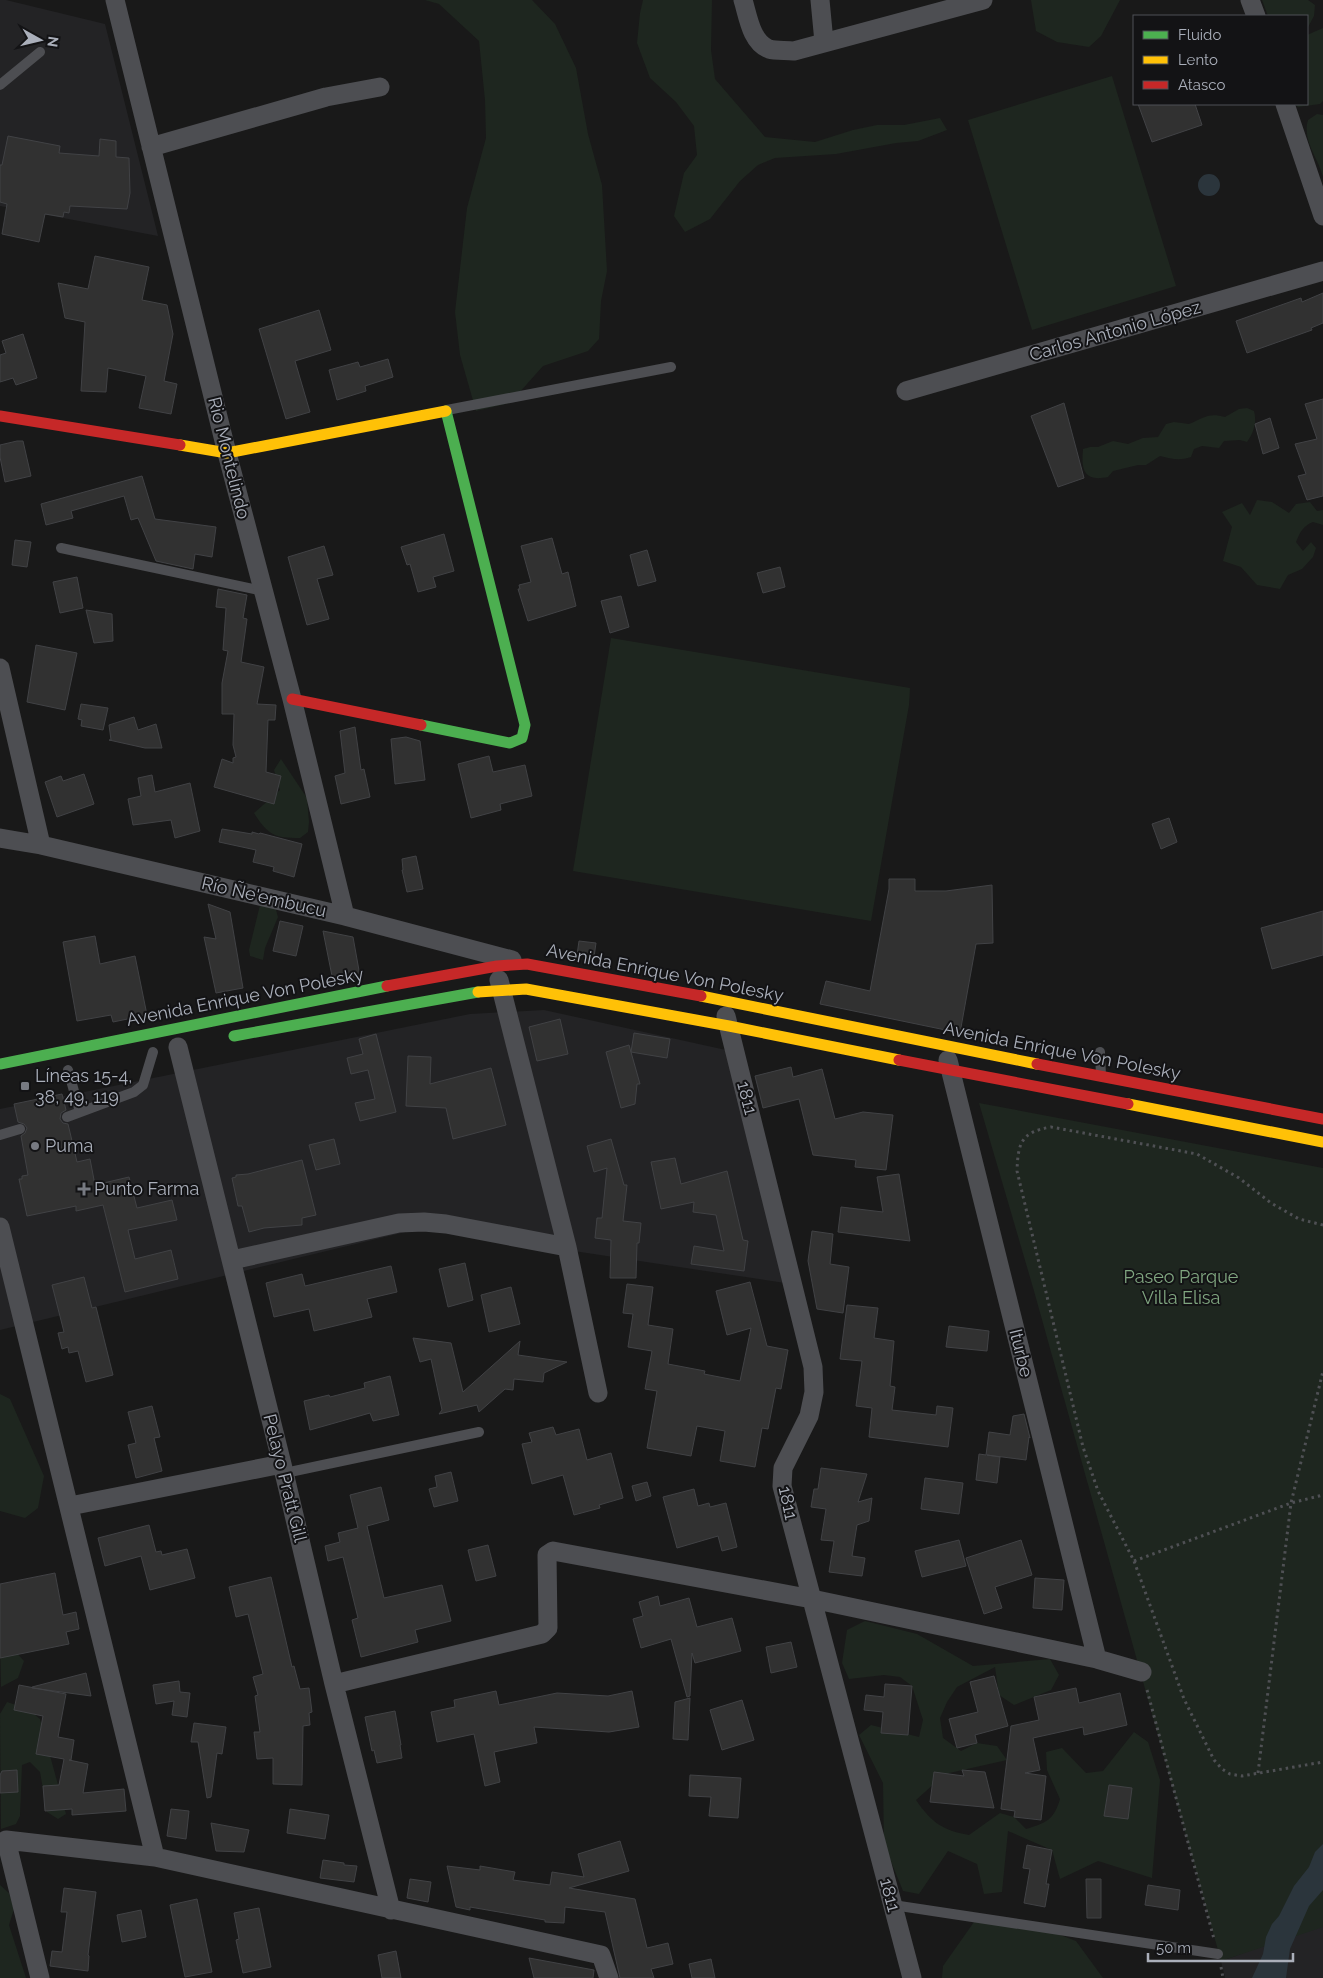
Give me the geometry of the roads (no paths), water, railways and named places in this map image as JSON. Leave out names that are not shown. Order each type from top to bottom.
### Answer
[{"type":"main road","points":[[0,416],[227,453],[446,410],[525,725],[522,738],[510,743],[292,699]]},
{"type":"main road","name":"Avenida Enrique Von Polesky","points":[[0,1064],[438,976],[497,966],[527,964],[722,1000],[945,1046],[1323,1119]]},
{"type":"main road","name":"Avenida Enrique Von Polesky","points":[[227,1038],[477,992],[501,989],[526,989],[574,996],[1323,1142]]},
{"type":"main road","points":[[1097,1098],[1101,1076]]},
{"type":"street","name":"Rio Montelindo","points":[[115,0],[227,453],[292,699],[345,916]]},
{"type":"street","points":[[743,0],[751,27],[760,44],[771,49],[794,50],[983,0]]},
{"type":"street","points":[[820,0],[824,42]]},
{"type":"street","points":[[1250,0],[1256,15]]},
{"type":"street","points":[[151,147],[326,97],[380,87]]},
{"type":"street","points":[[1285,105],[1323,216]]},
{"type":"street","name":"Carlos Antonio López","points":[[906,391],[1323,272]]},
{"type":"street","points":[[0,668],[41,845]]},
{"type":"street","name":"Río Ñe'embucu","points":[[0,838],[41,845],[345,916],[527,964]]},
{"type":"street","points":[[497,966],[501,989],[567,1247],[598,1394]]},
{"type":"street","name":"1811","points":[[722,1000],[813,1367],[814,1392],[809,1416],[783,1468],[782,1486],[912,1978]]},
{"type":"street","name":"Iturbe","points":[[945,1046],[1097,1659]]},
{"type":"street","name":"Pelayo Pratt Gill","points":[[166,1049],[232,1260],[284,1468],[334,1684],[391,1910]]},
{"type":"street","points":[[232,1260],[399,1223],[424,1222],[567,1247]]},
{"type":"street","points":[[0,1227],[155,1857]]},
{"type":"street","points":[[70,1506],[284,1468]]},
{"type":"street","points":[[334,1684],[542,1634],[548,1628],[548,1555],[553,1551],[812,1599],[1097,1659],[1142,1672]]},
{"type":"street","points":[[40,1978],[6,1840],[155,1857],[601,1955],[610,1978]]},
{"type":"lane","points":[[0,85],[40,52]]},
{"type":"lane","points":[[446,410],[671,367]]},
{"type":"lane","points":[[61,548],[264,591]]},
{"type":"lane","points":[[67,1117],[134,1092],[143,1085],[166,1049]]},
{"type":"lane","points":[[1100,1052],[1101,1076]]},
{"type":"lane","points":[[68,1070],[80,1112]]},
{"type":"lane","points":[[0,1135],[20,1130]]},
{"type":"lane","points":[[284,1468],[479,1432]]},
{"type":"lane","points":[[893,1905],[1218,1954]]},
{"type":"place","name":"Líneas 15-4, 38, 49, 119","points":[[25,1086]]},
{"type":"place","name":"Puma","points":[[35,1146]]},
{"type":"place","name":"Punto Farma","points":[[84,1189]]},
{"type":"park label","name":"Paseo Parque Villa Elisa","points":[[1181,1287]]}]
